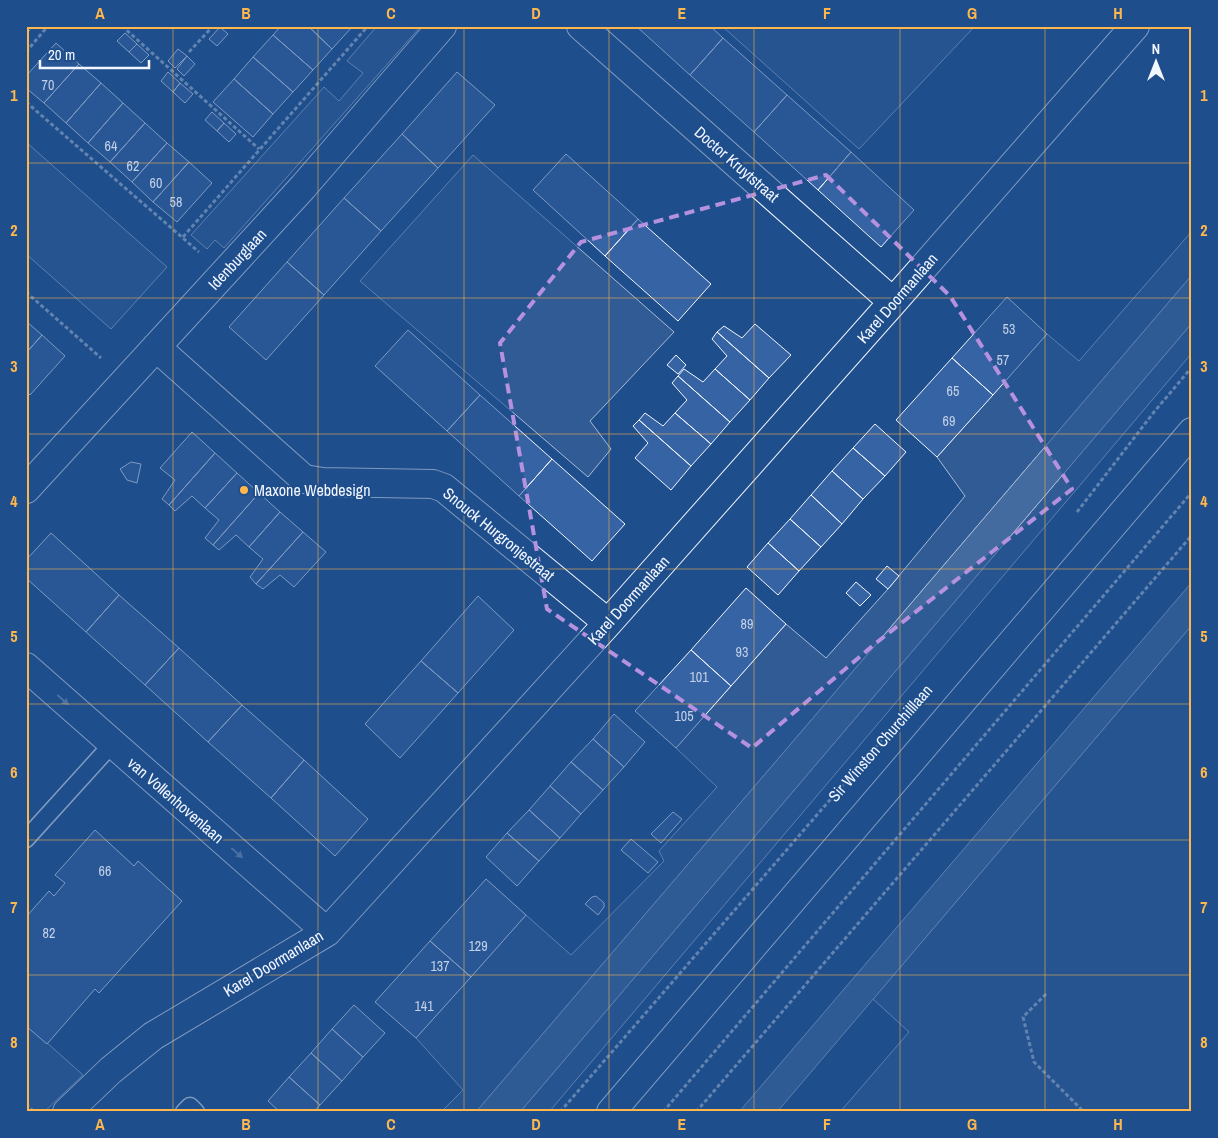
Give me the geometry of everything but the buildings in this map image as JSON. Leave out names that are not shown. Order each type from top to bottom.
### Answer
[{"type":"street","name":"Idenburglaan","points":[[26,489],[303,187],[442,26]]},
{"type":"street","name":"Doctor Kruytstraat","points":[[581,26],[894,302]]},
{"type":"street","name":"Karel Doormanlaan","points":[[67,1112],[111,1070],[153,1036],[327,932],[608,623],[894,302],[1135,26]]},
{"type":"street","name":"Snouck Hurgronjestraat","points":[[156,347],[304,479],[323,482],[433,484],[444,488],[608,623]]},
{"type":"street","points":[[611,1112],[1192,432]]},
{"type":"street","name":"van Vollenhovenlaan","points":[[26,668],[327,932]]},
{"type":"lane","points":[[26,839],[112,744]]},
{"type":"lane","points":[[184,1112],[190,1106],[196,1112]]},
{"type":"path","points":[[26,52],[48,26]]},
{"type":"path","points":[[122,26],[259,149]]},
{"type":"path","points":[[189,52],[212,26]]},
{"type":"path","points":[[182,238],[368,26]]},
{"type":"path","points":[[26,102],[224,273]]},
{"type":"path","points":[[26,292],[126,380]]},
{"type":"path","points":[[1071,520],[1154,412],[1192,367]]},
{"type":"path","points":[[663,1112],[1192,492]]},
{"type":"path","points":[[696,1112],[1192,535]]},
{"type":"path","name":"Sir Winston Churchilllaan","points":[[560,1112],[904,715]]},
{"type":"path","points":[[1046,994],[1023,1017],[1034,1062],[1084,1112]]},
{"type":"path","points":[[26,1104],[34,1112]]},
{"type":"highlighted area","points":[[826,175],[950,296],[1072,489],[876,643],[752,748],[547,609],[500,343],[581,242]]},
{"type":"shaded area","points":[[377,26],[421,26],[224,248],[215,240],[207,249],[191,235],[324,87],[339,101],[363,73],[347,61]]},
{"type":"shaded area","points":[[722,26],[975,26],[859,149]]},
{"type":"shaded area","points":[[26,142],[167,267],[111,329],[26,254]]},
{"type":"shaded area","points":[[473,155],[674,332],[590,421],[611,449],[588,477],[360,281]]},
{"type":"shaded area","points":[[1192,231],[1192,275],[476,1112],[441,1112],[463,1090],[416,1038],[526,915],[571,955],[664,861],[659,851],[717,787],[676,748],[786,624],[826,658],[888,589],[965,496],[937,457],[1047,334],[1079,361]]},
{"type":"shaded area","points":[[1192,275],[1192,323],[520,1112],[476,1112]]},
{"type":"shaded area","points":[[1192,323],[1192,353],[549,1112],[520,1112]]},
{"type":"shaded area","points":[[1192,582],[1192,625],[777,1112],[739,1112]]},
{"type":"shaded area","points":[[1192,625],[1192,1112],[840,1112],[909,1032],[873,999]]},
{"type":"shaded area","points":[[26,1024],[83,1075],[44,1112],[26,1112]]},
{"type":"fence","points":[[26,34],[34,26]]},
{"type":"place","name":"Maxone Webdesign","points":[[244,490]]}]
